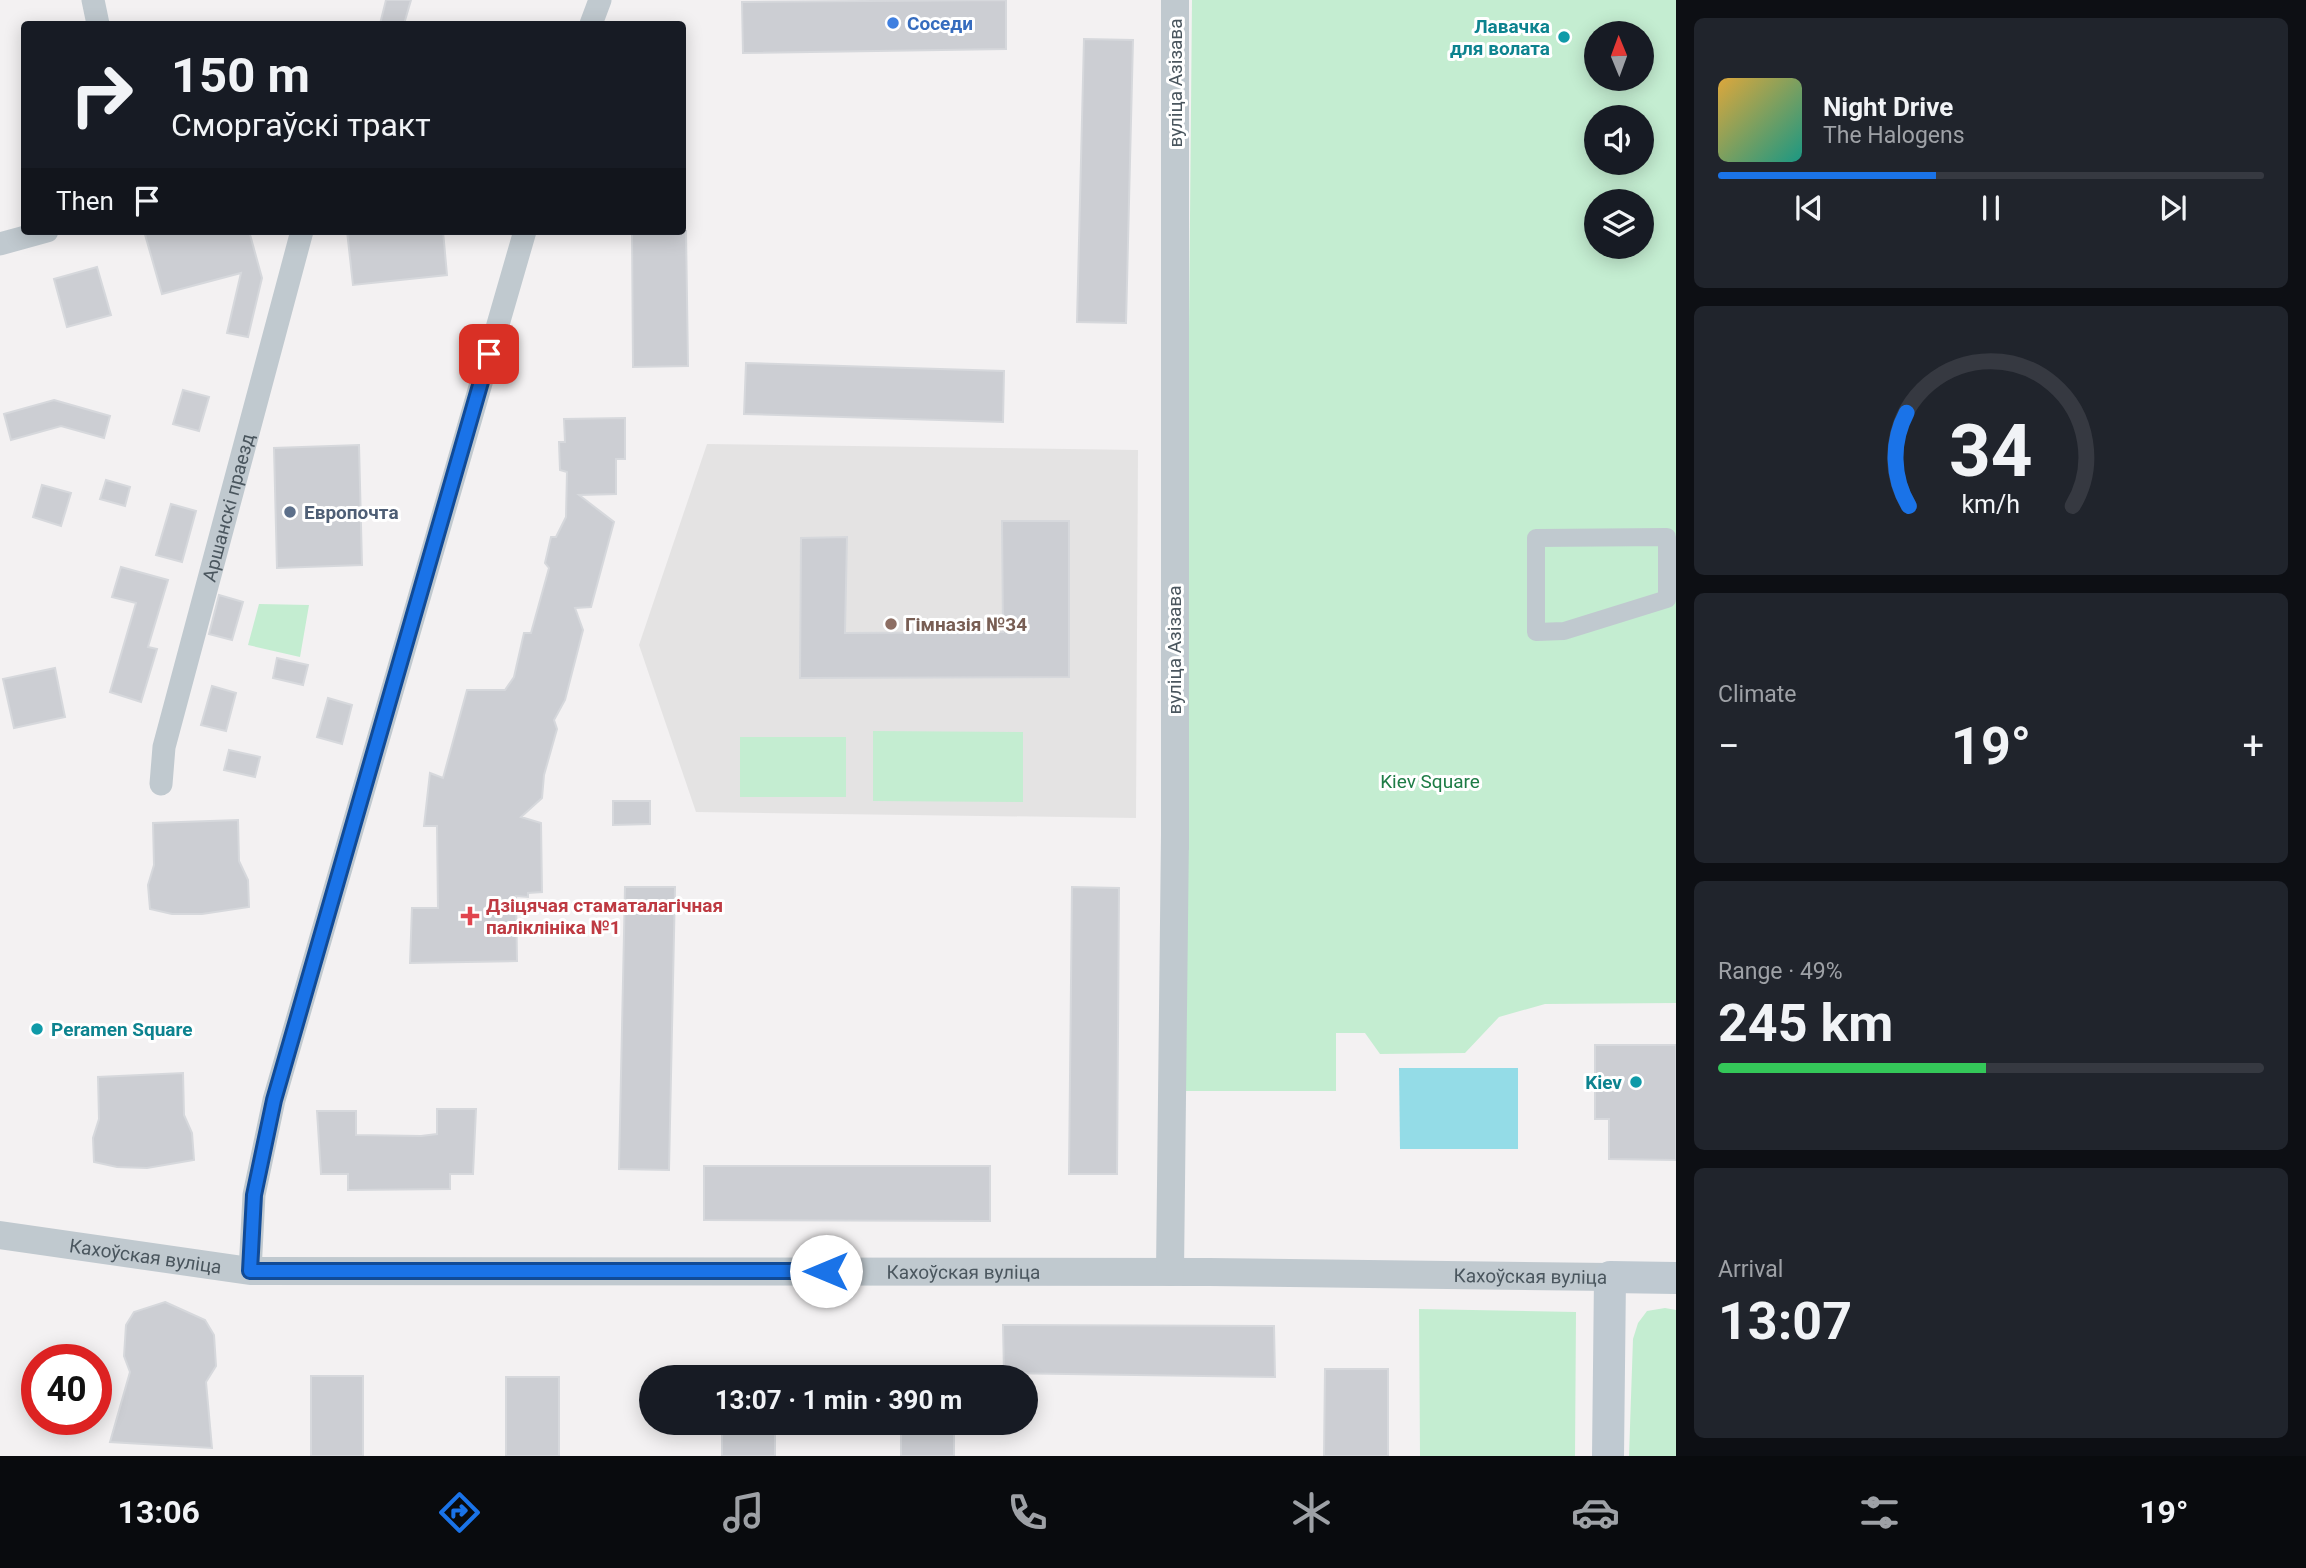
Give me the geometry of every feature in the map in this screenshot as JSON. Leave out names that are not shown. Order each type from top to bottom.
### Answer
[{"type":"main road","name":"Кахоўская вуліца","points":[[1610,1278],[1676,1278]]},
{"type":"main road","points":[[1608,1456],[1610,1278]]},
{"type":"street","points":[[93,0],[97,21]]},
{"type":"street","points":[[592,21],[600,0]]},
{"type":"street","name":"вуліца Азізава","points":[[1170,1272],[1175,835],[1174,849],[1175,0]]},
{"type":"street","points":[[0,244],[33,235]]},
{"type":"street","name":"Аршанскі праезд","points":[[161,784],[164,747],[301,235]]},
{"type":"street","points":[[250,1271],[254,1195],[274,1100],[524,235]]},
{"type":"street","points":[[1667,537],[1667,599],[1564,631],[1536,632],[1536,538],[1667,537]]},
{"type":"street","name":"Кахоўская вуліца","points":[[0,1235],[250,1271],[1170,1272],[1610,1278]]},
{"type":"shaded area","name":"Гімназія №34","points":[[707,444],[1138,450],[1136,818],[696,812],[639,645]]},
{"type":"green space","name":"Kiev Square","points":[[1192,0],[1676,0],[1676,1003],[1545,1004],[1499,1017],[1465,1053],[1380,1054],[1365,1033],[1336,1033],[1336,1091],[1182,1091]]},
{"type":"green space","points":[[259,604],[309,605],[300,657],[248,645]]},
{"type":"green space","points":[[873,731],[1023,732],[1023,802],[873,801]]},
{"type":"green space","points":[[740,737],[846,737],[846,797],[740,797]]},
{"type":"green space","points":[[1665,1308],[1676,1310],[1676,1456],[1629,1456],[1633,1339],[1638,1323],[1647,1311]]},
{"type":"green space","points":[[1419,1309],[1576,1312],[1575,1456],[1420,1456]]},
{"type":"water","points":[[1399,1068],[1518,1068],[1518,1149],[1400,1149]]},
{"type":"building","points":[[386,0],[411,0],[405,21],[381,21]]},
{"type":"building","points":[[1006,0],[1006,49],[743,53],[742,2]]},
{"type":"building","points":[[1084,39],[1133,40],[1126,323],[1077,322]]},
{"type":"building","points":[[686,231],[688,366],[633,367],[632,235],[686,235]]},
{"type":"building","points":[[145,235],[250,235],[262,278],[248,337],[227,333],[241,273],[162,294]]},
{"type":"building","points":[[347,235],[443,235],[447,275],[353,285]]},
{"type":"building","points":[[97,267],[111,315],[67,327],[54,279]]},
{"type":"building","points":[[746,363],[1004,371],[1003,422],[744,414]]},
{"type":"building","points":[[183,390],[209,397],[199,431],[173,424]]},
{"type":"building","points":[[54,400],[110,416],[104,438],[61,426],[11,440],[4,414]]},
{"type":"building","points":[[625,418],[625,459],[616,459],[616,494],[579,495],[614,522],[591,607],[575,608],[583,630],[565,700],[554,720],[557,729],[544,775],[542,798],[521,817],[541,823],[542,892],[528,893],[528,897],[516,896],[517,961],[410,963],[412,908],[438,908],[437,826],[424,826],[430,773],[443,778],[467,690],[505,690],[514,677],[524,633],[531,633],[549,568],[545,563],[551,537],[556,537],[566,517],[567,472],[560,470],[559,442],[565,442],[564,419]]},
{"type":"building","points":[[359,445],[362,565],[277,568],[274,448]]},
{"type":"building","points":[[106,480],[130,487],[125,506],[100,499]]},
{"type":"building","points":[[42,485],[71,493],[61,526],[33,517]]},
{"type":"building","points":[[171,504],[196,511],[182,562],[156,555]]},
{"type":"building","points":[[1002,521],[1069,521],[1069,677],[800,678],[801,538],[847,537],[845,633],[1003,632]]},
{"type":"building","points":[[121,567],[168,580],[148,647],[157,649],[141,702],[110,692],[136,603],[112,597]]},
{"type":"building","points":[[219,595],[243,602],[232,640],[209,634]]},
{"type":"building","points":[[277,658],[308,665],[303,685],[273,678]]},
{"type":"building","points":[[55,668],[65,717],[14,728],[3,679]]},
{"type":"building","points":[[212,686],[236,693],[226,731],[201,725]]},
{"type":"building","points":[[328,698],[352,705],[342,744],[317,737]]},
{"type":"building","points":[[229,750],[260,757],[255,777],[224,770]]},
{"type":"building","points":[[613,801],[650,801],[650,824],[613,825]]},
{"type":"building","points":[[238,820],[239,861],[248,880],[249,907],[202,914],[172,914],[150,909],[148,885],[154,865],[153,823]]},
{"type":"building","points":[[625,887],[675,887],[669,1170],[619,1169]]},
{"type":"building","points":[[1072,887],[1119,888],[1117,1174],[1069,1174]]},
{"type":"building","name":"Kiev","points":[[1595,1045],[1676,1045],[1676,1160],[1609,1159],[1609,1119],[1595,1119]]},
{"type":"building","points":[[183,1073],[184,1115],[192,1133],[194,1160],[147,1168],[117,1167],[94,1162],[93,1138],[99,1119],[98,1077]]},
{"type":"building","points":[[437,1109],[476,1109],[473,1174],[450,1174],[450,1189],[348,1190],[348,1174],[321,1174],[317,1111],[356,1111],[356,1135],[421,1136],[437,1134]]},
{"type":"building","points":[[704,1166],[990,1166],[990,1221],[704,1220]]},
{"type":"building","points":[[165,1302],[205,1320],[214,1335],[216,1366],[206,1382],[212,1448],[110,1442],[130,1372],[124,1356],[126,1325],[134,1312]]},
{"type":"building","points":[[1003,1325],[1274,1326],[1275,1377],[1038,1374],[1038,1365],[1004,1365]]},
{"type":"building","points":[[1325,1369],[1388,1369],[1388,1456],[1324,1456]]},
{"type":"building","points":[[311,1376],[363,1376],[363,1456],[311,1456]]},
{"type":"building","points":[[506,1377],[559,1377],[559,1456],[506,1456]]},
{"type":"building","points":[[722,1435],[775,1435],[775,1456],[722,1456]]},
{"type":"building","points":[[901,1435],[954,1435],[954,1456],[901,1456]]},
{"type":"place","name":"Соседи","points":[[893,23]]},
{"type":"place","name":"Лавачка для волата","points":[[1564,37]]},
{"type":"place","name":"Европочта","points":[[290,512]]},
{"type":"place","name":"Гімназія №34","points":[[891,624]]},
{"type":"place","name":"Дзіцячая стаматалагічная паліклініка №1","points":[[470,916]]},
{"type":"place","name":"Peramen Square","points":[[37,1029]]},
{"type":"place","name":"Kiev","points":[[1636,1082]]},
{"type":"route","points":[[489,354],[274,1100],[254,1195],[250,1271],[826,1271]]}]
